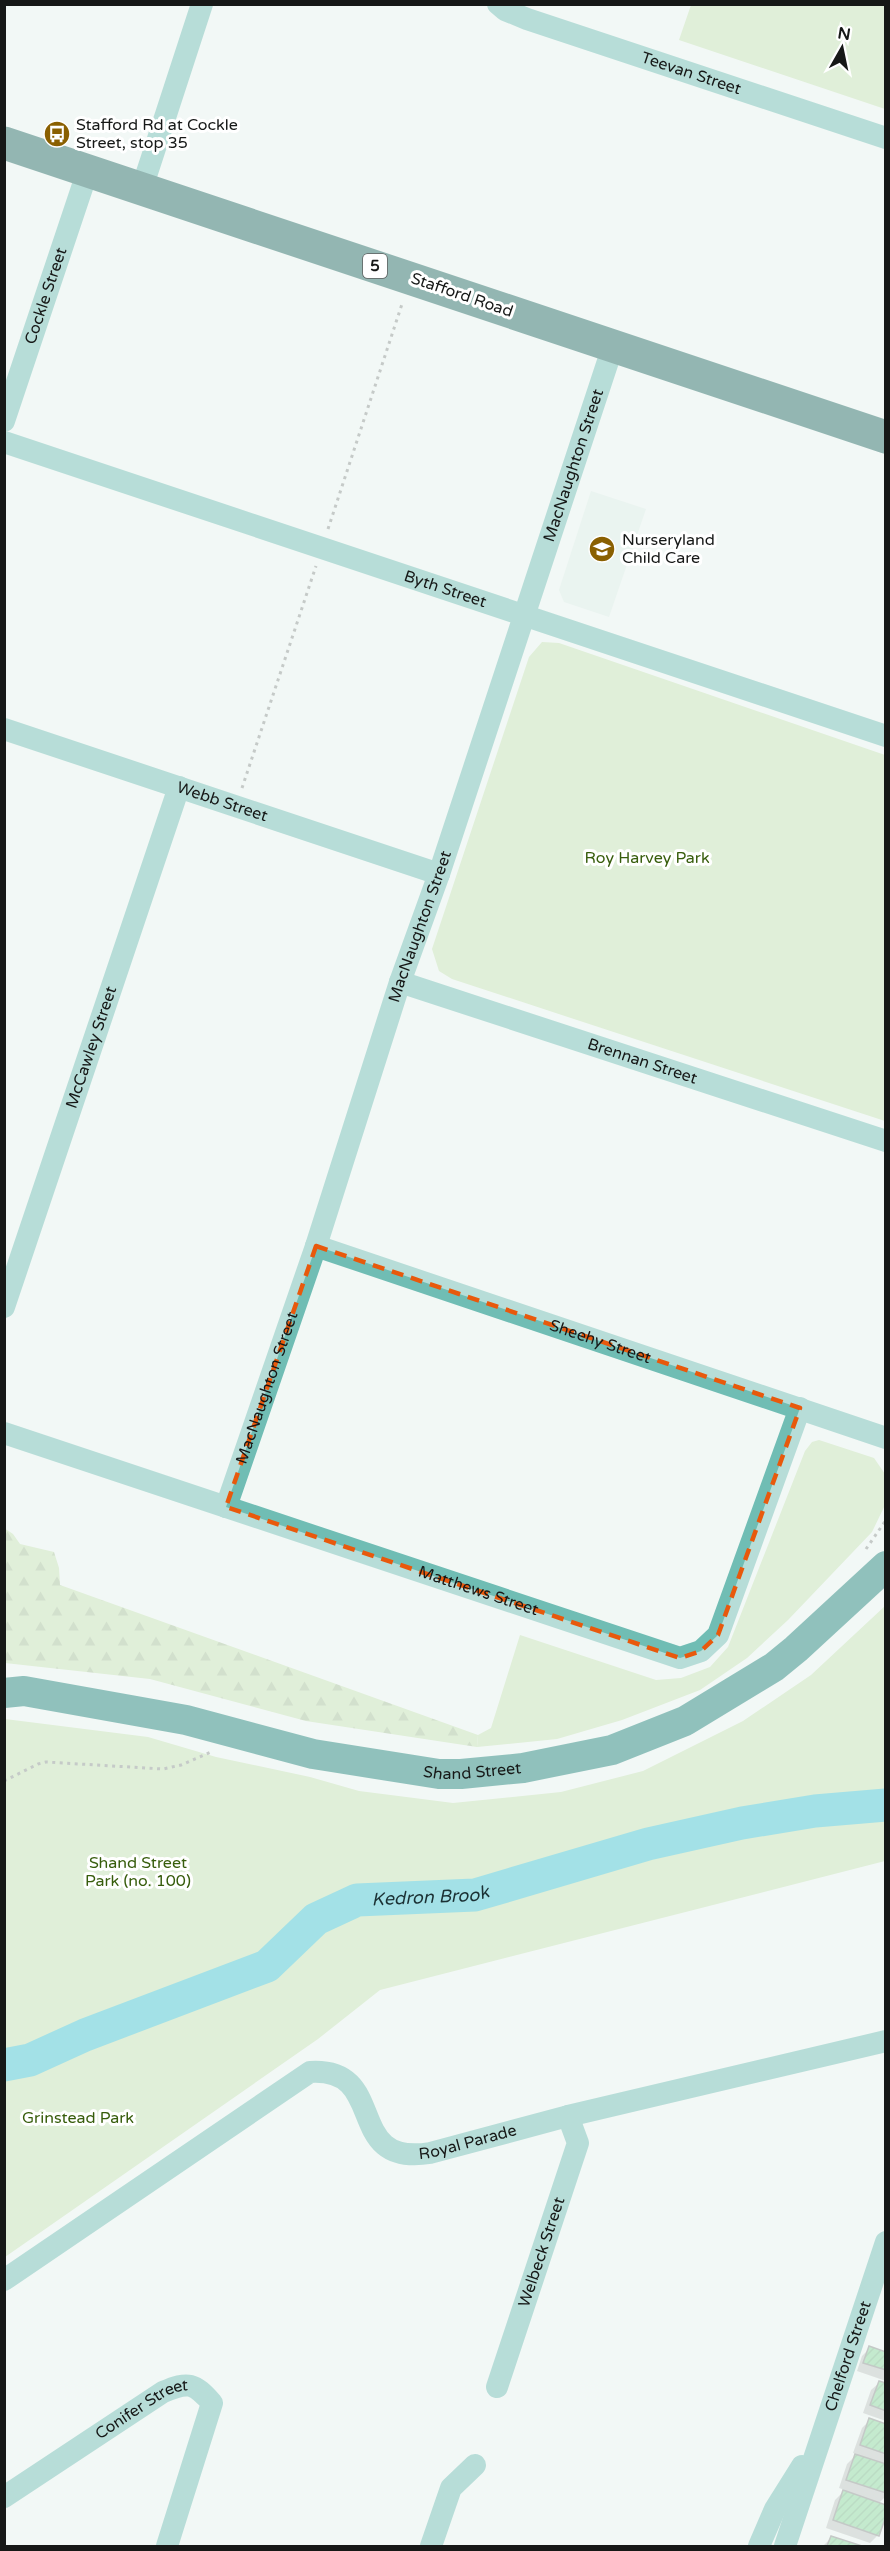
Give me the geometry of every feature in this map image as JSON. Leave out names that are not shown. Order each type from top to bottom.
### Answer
[{"type":"highway","name":"Stafford Road","points":[[4,142],[885,437]]},
{"type":"main road","name":"Shand Street","points":[[4,1693],[24,1691],[144,1711],[313,1754],[439,1774],[523,1768],[612,1750],[685,1721],[774,1667],[796,1649],[872,1561]]},
{"type":"street","points":[[142,188],[202,4]]},
{"type":"street","name":"Teevan Street","points":[[487,5],[885,138]]},
{"type":"street","name":"Cockle Street","points":[[4,421],[88,170]]},
{"type":"street","name":"MacNaughton Street","points":[[226,1507],[316,1246],[400,982],[439,874],[613,346]]},
{"type":"street","name":"Byth Street","points":[[4,442],[885,736]]},
{"type":"street","name":"Webb Street","points":[[4,729],[439,874]]},
{"type":"street","name":"McCawley Street","points":[[4,1307],[179,787]]},
{"type":"street","name":"Brennan Street","points":[[400,982],[885,1141]]},
{"type":"street","name":"Sheehy Street","points":[[316,1246],[885,1438]]},
{"type":"street","name":"Matthews Street","points":[[4,1433],[680,1658],[701,1651],[718,1635],[800,1408]]},
{"type":"street","name":"Royal Parade","points":[[4,2280],[310,2072],[325,2071],[338,2074],[349,2083],[360,2098],[380,2142],[395,2153],[411,2156],[568,2116],[885,2041]]},
{"type":"street","name":"Welbeck Street","points":[[497,2387],[578,2143],[568,2116]]},
{"type":"street","name":"Chelford Street","points":[[785,2547],[885,2242]]},
{"type":"street","name":"Conifer Street","points":[[4,2498],[164,2392],[181,2384],[198,2387],[212,2403],[166,2547]]},
{"type":"street","name":"Chelford Street","points":[[759,2547],[775,2509],[820,2436]]},
{"type":"street","points":[[431,2547],[452,2488],[475,2465]]},
{"type":"path","points":[[872,1561],[885,1520]]},
{"type":"path","points":[[4,1781],[45,1762],[163,1769],[181,1765],[211,1752]]},
{"type":"highlighted area","points":[[316,1246],[800,1408],[718,1635],[701,1651],[680,1658],[226,1507]]},
{"type":"shaded area","name":"Nurseryland Child Care","points":[[591,491],[646,509],[609,617],[564,602],[559,590]]},
{"type":"green space","points":[[691,5],[885,5],[885,109],[679,40]]},
{"type":"green space","name":"Roy Harvey Park","points":[[542,642],[559,643],[885,755],[885,1121],[452,979],[439,971],[432,949],[529,657]]},
{"type":"green space","points":[[819,1440],[874,1458],[885,1474],[885,1505],[872,1532],[788,1620],[747,1658],[700,1690],[622,1720],[557,1739],[477,1747],[478,1735],[491,1728],[520,1635],[656,1680],[681,1678],[710,1667],[728,1647],[805,1451],[812,1442]]},
{"type":"green space","points":[[4,1528],[13,1534],[20,1544],[54,1552],[59,1568],[60,1585],[478,1735],[477,1747],[306,1721],[150,1679],[5,1663]]},
{"type":"green space","name":"Shand Street Park (no. 100)","points":[[885,1606],[885,1861],[380,1990],[318,2039],[5,2257],[5,1719],[148,1737],[216,1757],[310,1777],[359,1791],[453,1803],[561,1792],[643,1771],[743,1721],[811,1675]]},
{"type":"building","points":[[869,2346],[886,2352],[886,2370],[863,2363]]},
{"type":"building","points":[[879,2381],[886,2383],[886,2411],[870,2405]]},
{"type":"building","points":[[869,2418],[886,2424],[886,2454],[860,2445]]},
{"type":"building","points":[[855,2454],[886,2464],[886,2493],[846,2480]]},
{"type":"building","points":[[843,2490],[886,2505],[886,2516],[879,2536],[833,2520]]},
{"type":"building","points":[[831,2536],[862,2546],[827,2546]]},
{"type":"waterway","name":"Kedron Brook","points":[[4,2065],[30,2060],[85,2035],[267,1966],[316,1919],[357,1900],[475,1895],[648,1844],[742,1823],[815,1811],[886,1805]]},
{"type":"place","name":"Stafford Rd at Cockle Street, stop 35","points":[[57,134]]},
{"type":"place","name":"Nurseryland Child Care","points":[[602,549]]},
{"type":"park label","name":"Grinstead Park","points":[[78,2118]]}]
